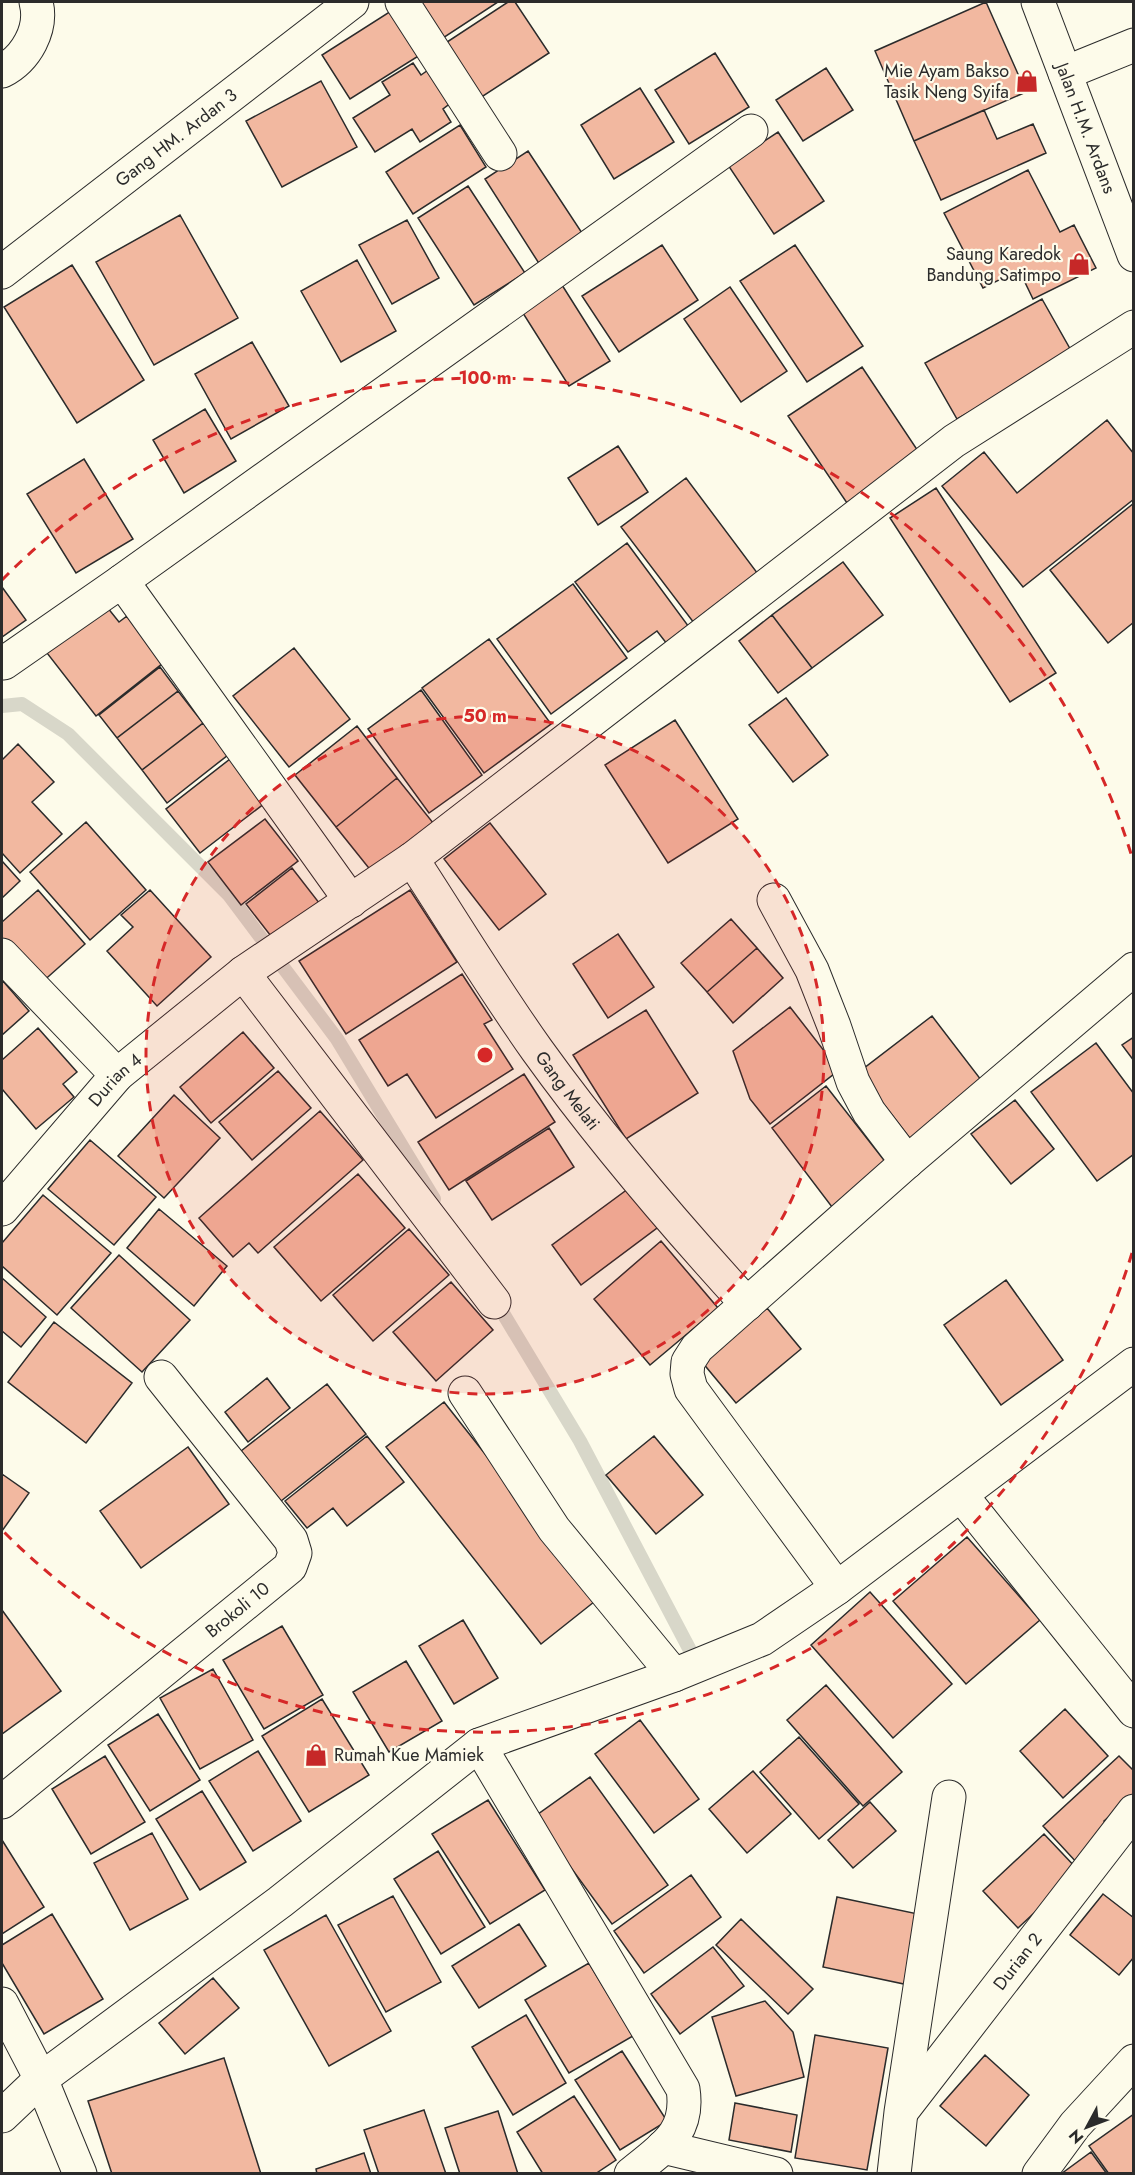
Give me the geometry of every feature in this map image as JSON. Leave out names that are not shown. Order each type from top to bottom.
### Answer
[{"type":"street","name":"Gang HM. Ardan 3","points":[[2,272],[352,2]]},
{"type":"street","points":[[402,2],[500,154]]},
{"type":"street","name":"Jalan H.M. Ardans","points":[[1038,2],[1134,255]]},
{"type":"street","points":[[2,71],[11,66],[26,50],[36,30],[40,4]]},
{"type":"street","points":[[1065,73],[1134,45]]},
{"type":"street","points":[[4,663],[122,582],[751,131]]},
{"type":"street","name":"Durian 4","points":[[2,1209],[117,1075],[246,971],[412,859],[954,441],[1134,327]]},
{"type":"street","points":[[122,582],[351,901]]},
{"type":"street","name":"Gang Melati","points":[[412,859],[536,1049],[687,1239],[747,1304]]},
{"type":"street","points":[[774,900],[812,970],[854,1082],[868,1112],[907,1162]]},
{"type":"street","points":[[2,955],[117,1075]]},
{"type":"street","points":[[827,1595],[691,1389],[687,1374],[688,1362],[697,1348],[907,1162],[1134,969]]},
{"type":"street","points":[[246,971],[494,1302]]},
{"type":"street","points":[[2,2116],[41,2079],[280,1902],[479,1745],[674,1675],[762,1639],[827,1595],[1134,1364]]},
{"type":"street","name":"Brokoli 10","points":[[2,1803],[290,1567],[295,1553],[291,1540],[161,1377]]},
{"type":"street","points":[[465,1393],[554,1529],[674,1675]]},
{"type":"street","points":[[961,1495],[1134,1712]]},
{"type":"street","points":[[479,1745],[683,2089],[685,2106],[683,2120],[674,2135],[631,2174]]},
{"type":"street","points":[[894,2174],[901,2112],[949,1797]]},
{"type":"street","name":"Durian 2","points":[[901,2112],[1134,1811]]},
{"type":"street","points":[[2,2004],[41,2079],[80,2174]]},
{"type":"street","points":[[1039,2174],[1075,2126],[1134,2061]]},
{"type":"street","points":[[663,2147],[776,2174]]},
{"type":"building","points":[[419,2],[498,2],[443,38]]},
{"type":"building","points":[[508,2],[515,2],[549,53],[480,98],[444,44]]},
{"type":"building","points":[[986,2],[1026,92],[914,141],[875,51]]},
{"type":"building","points":[[391,11],[420,55],[350,99],[322,55]]},
{"type":"building","points":[[715,53],[749,107],[689,144],[655,90]]},
{"type":"building","points":[[413,63],[421,75],[431,68],[452,102],[443,109],[451,122],[420,142],[412,129],[375,152],[353,118],[390,95],[382,82]]},
{"type":"building","points":[[826,68],[853,110],[803,141],[776,100]]},
{"type":"building","points":[[321,81],[357,147],[282,187],[246,121]]},
{"type":"building","points":[[640,88],[674,142],[614,179],[581,125]]},
{"type":"building","points":[[984,110],[997,139],[1033,124],[1046,153],[941,200],[914,141]]},
{"type":"building","points":[[460,125],[486,167],[413,214],[386,172]]},
{"type":"building","points":[[778,132],[824,201],[774,234],[728,165]]},
{"type":"building","points":[[528,151],[584,236],[540,265],[485,179]]},
{"type":"building","points":[[1028,170],[1060,232],[1074,225],[1096,268],[1033,299],[1019,270],[983,288],[944,213]]},
{"type":"building","points":[[468,186],[525,273],[474,305],[418,218]]},
{"type":"building","points":[[180,215],[238,318],[154,365],[96,262]]},
{"type":"building","points":[[407,220],[439,278],[392,304],[359,245]]},
{"type":"building","points":[[662,245],[698,300],[619,352],[582,296]]},
{"type":"building","points":[[795,245],[863,346],[807,382],[740,281]]},
{"type":"building","points":[[357,260],[396,331],[341,362],[301,291]]},
{"type":"building","points":[[72,265],[144,380],[77,423],[4,307]]},
{"type":"building","points":[[562,285],[610,361],[569,386],[521,310]]},
{"type":"building","points":[[730,287],[787,371],[741,402],[684,319]]},
{"type":"building","points":[[1042,299],[1073,354],[957,419],[925,363]]},
{"type":"building","points":[[252,342],[289,406],[231,439],[195,374]]},
{"type":"building","points":[[862,367],[922,457],[849,506],[788,416]]},
{"type":"building","points":[[205,409],[236,461],[184,493],[153,440]]},
{"type":"building","points":[[1107,420],[1134,454],[1134,499],[1023,587],[942,486],[984,452],[1017,493]]},
{"type":"building","points":[[618,446],[648,492],[598,525],[568,478]]},
{"type":"building","points":[[84,459],[133,539],[76,573],[27,494]]},
{"type":"building","points":[[686,478],[758,574],[694,623],[621,527]]},
{"type":"building","points":[[936,488],[1056,673],[1010,702],[890,518]]},
{"type":"building","points":[[1134,503],[1134,622],[1108,643],[1050,570]]},
{"type":"building","points":[[627,543],[689,627],[667,644],[657,631],[628,652],[575,582]]},
{"type":"building","points":[[843,562],[883,615],[812,668],[772,615]]},
{"type":"building","points":[[573,584],[627,658],[551,714],[497,639]]},
{"type":"building","points":[[2,587],[26,620],[2,637]]},
{"type":"building","points":[[107,607],[119,622],[127,616],[163,663],[96,716],[47,653]]},
{"type":"building","points":[[772,615],[812,668],[778,693],[739,641]]},
{"type":"building","points":[[489,639],[551,724],[484,773],[422,688]]},
{"type":"building","points":[[294,648],[350,719],[289,767],[233,696]]},
{"type":"building","points":[[160,667],[178,691],[117,738],[99,715]]},
{"type":"building","points":[[421,690],[482,775],[429,813],[368,729]]},
{"type":"building","points":[[178,691],[203,723],[142,770],[117,738]]},
{"type":"building","points":[[786,698],[828,755],[793,782],[749,725]]},
{"type":"building","points":[[675,720],[738,819],[668,863],[605,765]]},
{"type":"building","points":[[203,723],[228,755],[167,803],[142,770]]},
{"type":"building","points":[[357,726],[397,778],[336,827],[295,775]]},
{"type":"building","points":[[18,744],[54,782],[32,802],[62,834],[20,873],[2,853],[2,760]]},
{"type":"building","points":[[230,759],[265,803],[200,853],[166,809]]},
{"type":"building","points":[[397,778],[434,824],[372,872],[336,827]]},
{"type":"building","points":[[265,819],[298,861],[241,905],[208,862]]},
{"type":"building","points":[[86,822],[146,890],[90,940],[30,872]]},
{"type":"building","points":[[490,823],[546,894],[499,930],[444,859]]},
{"type":"building","points":[[2,861],[20,881],[2,898]]},
{"type":"building","points":[[292,868],[320,904],[274,940],[246,904]]},
{"type":"building","points":[[38,890],[85,944],[40,984],[2,941],[2,922]]},
{"type":"building","points":[[150,890],[211,957],[157,1006],[107,951],[133,927],[121,915]]},
{"type":"building","points":[[410,890],[457,962],[346,1034],[299,961]]},
{"type":"building","points":[[731,919],[757,948],[707,992],[681,963]]},
{"type":"building","points":[[618,934],[654,987],[608,1018],[573,964]]},
{"type":"building","points":[[757,948],[783,978],[733,1023],[707,992]]},
{"type":"building","points":[[462,974],[492,1020],[484,1024],[513,1069],[436,1118],[407,1074],[388,1086],[359,1040]]},
{"type":"building","points":[[2,980],[29,1011],[2,1035]]},
{"type":"building","points":[[790,1007],[839,1070],[770,1124],[750,1099],[733,1051]]},
{"type":"building","points":[[646,1010],[698,1093],[626,1139],[573,1055]]},
{"type":"building","points":[[932,1016],[985,1085],[912,1141],[859,1072]]},
{"type":"building","points":[[38,1028],[77,1072],[63,1084],[74,1097],[36,1129],[2,1089],[2,1060]]},
{"type":"building","points":[[243,1032],[274,1068],[211,1123],[180,1087]]},
{"type":"building","points":[[1134,1037],[1134,1061],[1122,1045]]},
{"type":"building","points":[[1096,1043],[1134,1094],[1134,1154],[1097,1181],[1031,1092]]},
{"type":"building","points":[[278,1071],[311,1108],[252,1160],[219,1122]]},
{"type":"building","points":[[524,1074],[555,1122],[449,1190],[418,1142]]},
{"type":"building","points":[[826,1086],[887,1164],[832,1207],[772,1128]]},
{"type":"building","points":[[174,1095],[220,1138],[164,1198],[118,1156]]},
{"type":"building","points":[[1015,1100],[1054,1149],[1011,1184],[971,1134]]},
{"type":"building","points":[[320,1111],[363,1160],[258,1253],[249,1243],[233,1257],[199,1218]]},
{"type":"building","points":[[549,1128],[574,1167],[492,1220],[466,1181]]},
{"type":"building","points":[[90,1140],[156,1197],[114,1245],[48,1189]]},
{"type":"building","points":[[358,1174],[405,1228],[321,1301],[274,1247]]},
{"type":"building","points":[[632,1186],[661,1225],[581,1285],[552,1245]]},
{"type":"building","points":[[43,1195],[111,1253],[57,1315],[2,1266],[2,1243]]},
{"type":"building","points":[[159,1209],[227,1266],[194,1306],[127,1248]]},
{"type":"building","points":[[409,1229],[449,1275],[373,1341],[333,1295]]},
{"type":"building","points":[[661,1241],[718,1308],[650,1365],[594,1299]]},
{"type":"building","points":[[119,1255],[190,1320],[142,1372],[71,1308]]},
{"type":"building","points":[[2,1278],[46,1317],[21,1347],[2,1331]]},
{"type":"building","points":[[1006,1280],[1063,1360],[1001,1405],[944,1325]]},
{"type":"building","points":[[451,1282],[493,1330],[436,1381],[393,1332]]},
{"type":"building","points":[[767,1308],[801,1349],[736,1403],[702,1362]]},
{"type":"building","points":[[54,1322],[132,1383],[86,1443],[8,1382]]},
{"type":"building","points":[[267,1378],[290,1408],[248,1442],[225,1412]]},
{"type":"building","points":[[327,1384],[366,1434],[281,1501],[241,1451]]},
{"type":"building","points":[[444,1402],[599,1598],[541,1644],[386,1447]]},
{"type":"building","points":[[367,1436],[404,1482],[347,1526],[333,1508],[307,1528],[285,1501]]},
{"type":"building","points":[[654,1436],[703,1495],[656,1534],[606,1475]]},
{"type":"building","points":[[188,1447],[229,1504],[141,1568],[100,1511]]},
{"type":"building","points":[[2,1474],[29,1493],[2,1531]]},
{"type":"building","points":[[967,1537],[1040,1620],[966,1684],[893,1601]]},
{"type":"building","points":[[870,1592],[952,1684],[893,1738],[811,1645]]},
{"type":"building","points":[[2,1610],[61,1691],[2,1734]]},
{"type":"building","points":[[463,1620],[498,1678],[454,1704],[419,1646]]},
{"type":"building","points":[[282,1626],[323,1695],[264,1729],[223,1660]]},
{"type":"building","points":[[406,1661],[442,1721],[389,1752],[353,1692]]},
{"type":"building","points":[[213,1669],[253,1740],[200,1769],[160,1698]]},
{"type":"building","points":[[826,1685],[902,1772],[863,1806],[787,1720]]},
{"type":"building","name":"Rumah Kue Mamiek","points":[[322,1699],[369,1775],[309,1812],[262,1736]]},
{"type":"building","points":[[1065,1709],[1108,1756],[1063,1798],[1020,1751]]},
{"type":"building","points":[[158,1714],[200,1780],[150,1811],[108,1745]]},
{"type":"building","points":[[640,1720],[699,1799],[654,1833],[595,1754]]},
{"type":"building","points":[[799,1737],[859,1804],[819,1839],[760,1772]]},
{"type":"building","points":[[258,1751],[301,1821],[253,1851],[209,1781]]},
{"type":"building","points":[[105,1756],[145,1822],[91,1854],[52,1789]]},
{"type":"building","points":[[1119,1756],[1134,1771],[1134,1795],[1104,1821],[1113,1830],[1078,1864],[1043,1826]]},
{"type":"building","points":[[753,1771],[791,1814],[747,1853],[709,1809]]},
{"type":"building","points":[[590,1777],[668,1885],[612,1924],[534,1817]]},
{"type":"building","points":[[202,1791],[246,1862],[200,1890],[156,1819]]},
{"type":"building","points":[[488,1800],[545,1890],[490,1924],[432,1834]]},
{"type":"building","points":[[870,1802],[896,1831],[853,1868],[828,1840]]},
{"type":"building","points":[[152,1833],[188,1899],[130,1930],[94,1863]]},
{"type":"building","points":[[1044,1834],[1079,1871],[1018,1928],[983,1891]]},
{"type":"building","points":[[2,1840],[44,1907],[2,1934]]},
{"type":"building","points":[[438,1851],[485,1927],[441,1954],[394,1879]]},
{"type":"building","points":[[691,1875],[721,1917],[644,1973],[614,1931]]},
{"type":"building","points":[[1103,1894],[1134,1918],[1134,1957],[1119,1975],[1070,1935]]},
{"type":"building","points":[[393,1896],[441,1982],[386,2012],[338,1925]]},
{"type":"building","points":[[837,1897],[918,1914],[904,1984],[823,1967]]},
{"type":"building","points":[[52,1914],[103,1999],[44,2034],[2,1963],[2,1945]]},
{"type":"building","points":[[326,1915],[391,2031],[329,2066],[264,1950]]},
{"type":"building","points":[[741,1919],[813,1989],[788,2014],[716,1945]]},
{"type":"building","points":[[519,1924],[546,1966],[479,2008],[452,1966]]},
{"type":"building","points":[[713,1947],[744,1986],[680,2034],[651,1994]]},
{"type":"building","points":[[589,1963],[633,2036],[569,2073],[525,2000]]},
{"type":"building","points":[[213,1978],[239,2008],[185,2054],[159,2023]]},
{"type":"building","points":[[765,2001],[793,2032],[804,2077],[736,2096],[712,2017]]},
{"type":"building","points":[[526,2015],[566,2083],[513,2115],[472,2047]]},
{"type":"building","points":[[815,2035],[888,2048],[867,2170],[795,2158]]},
{"type":"building","points":[[622,2051],[667,2121],[620,2150],[575,2080]]},
{"type":"building","points":[[985,2055],[1029,2095],[986,2146],[940,2106]]},
{"type":"building","points":[[224,2058],[261,2174],[112,2174],[88,2101]]},
{"type":"building","points":[[574,2096],[616,2160],[595,2174],[543,2174],[517,2132]]},
{"type":"building","points":[[735,2103],[797,2115],[791,2152],[729,2140]]},
{"type":"building","points":[[424,2110],[446,2174],[379,2174],[364,2130]]},
{"type":"building","points":[[498,2111],[518,2174],[460,2174],[445,2128]]},
{"type":"building","points":[[1134,2114],[1134,2174],[1109,2174],[1089,2146]]},
{"type":"building","points":[[1091,2152],[1107,2174],[1061,2174]]},
{"type":"building","points":[[364,2153],[371,2174],[317,2174],[316,2169]]},
{"type":"waterway","points":[[2,706],[22,704],[68,734],[229,895],[337,1039],[434,1199]]},
{"type":"waterway","points":[[495,1300],[580,1441],[692,1654]]},
{"type":"place","name":"Mie Ayam Bakso Tasik Neng Syifa","points":[[1027,81]]},
{"type":"place","name":"Saung Karedok Bandung Satimpo","points":[[1079,264]]},
{"type":"place","name":"Rumah Kue Mamiek","points":[[316,1755]]}]
